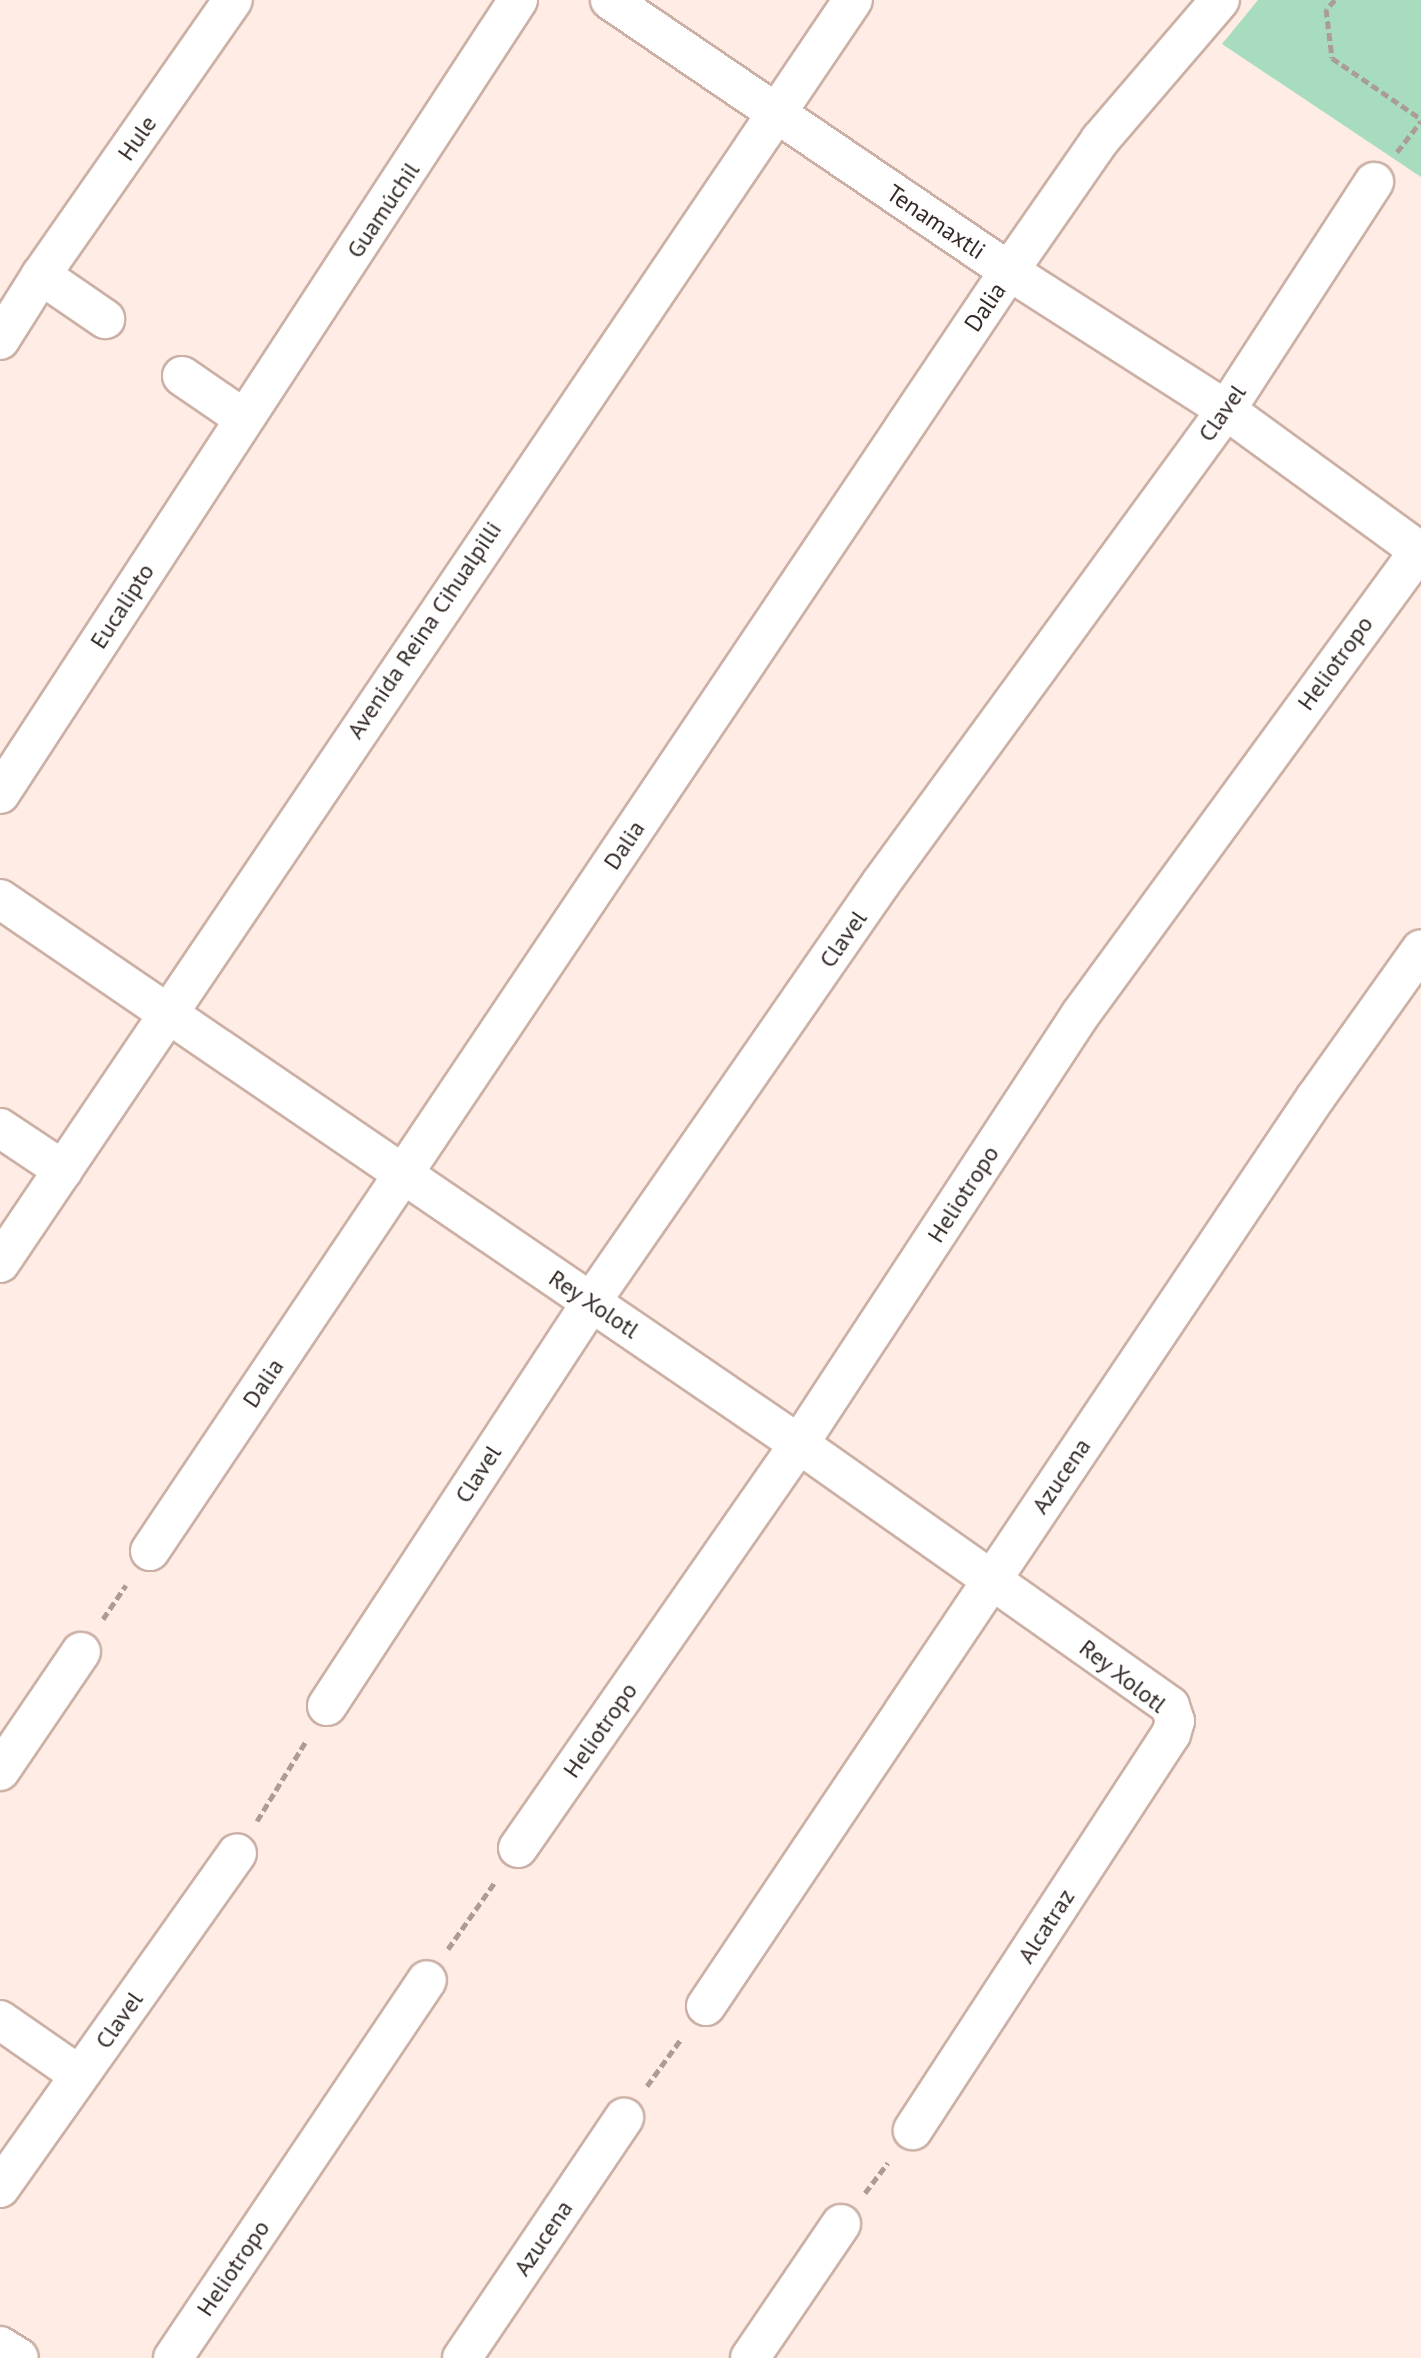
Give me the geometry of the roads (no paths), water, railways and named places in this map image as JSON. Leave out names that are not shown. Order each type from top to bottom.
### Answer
[{"type":"street","name":"Hule","points":[[0,340],[41,275],[233,0]]},
{"type":"street","name":"Guamúchil","points":[[243,418],[428,143],[518,0]]},
{"type":"street","name":"Tenamaxtli","points":[[610,0],[1009,271],[1226,410],[1420,550]]},
{"type":"street","name":"Avenida Reina Cihualpilli","points":[[0,1263],[774,112],[853,0]]},
{"type":"street","name":"Dalia","points":[[150,1551],[1009,271],[1100,140],[1220,0]]},
{"type":"street","name":"Clavel","points":[[327,1706],[591,1302],[881,883],[1226,410],[1374,182]]},
{"type":"street","points":[[41,275],[105,319]]},
{"type":"street","points":[[182,376],[243,418]]},
{"type":"street","name":"Eucalipto","points":[[0,794],[243,418]]},
{"type":"street","name":"Heliotropo","points":[[518,1848],[799,1444],[1080,1015],[1420,550]]},
{"type":"street","name":"Rey Xolotl","points":[[0,899],[993,1578],[1170,1706],[1175,1721]]},
{"type":"street","name":"Azucena","points":[[706,2006],[1307,1109],[1421,949]]},
{"type":"street","points":[[0,1128],[63,1170]]},
{"type":"street","points":[[0,1771],[81,1652]]},
{"type":"street","name":"Alcatraz","points":[[913,2130],[1171,1734],[1175,1721]]},
{"type":"street","name":"Clavel","points":[[0,2188],[237,1853]]},
{"type":"street","name":"Heliotropo","points":[[173,2358],[427,1980]]},
{"type":"street","points":[[0,2020],[79,2075]]},
{"type":"street","name":"Azucena","points":[[462,2358],[624,2118]]},
{"type":"street","points":[[750,2358],[841,2224]]},
{"type":"street","points":[[0,2346],[19,2358]]}]
